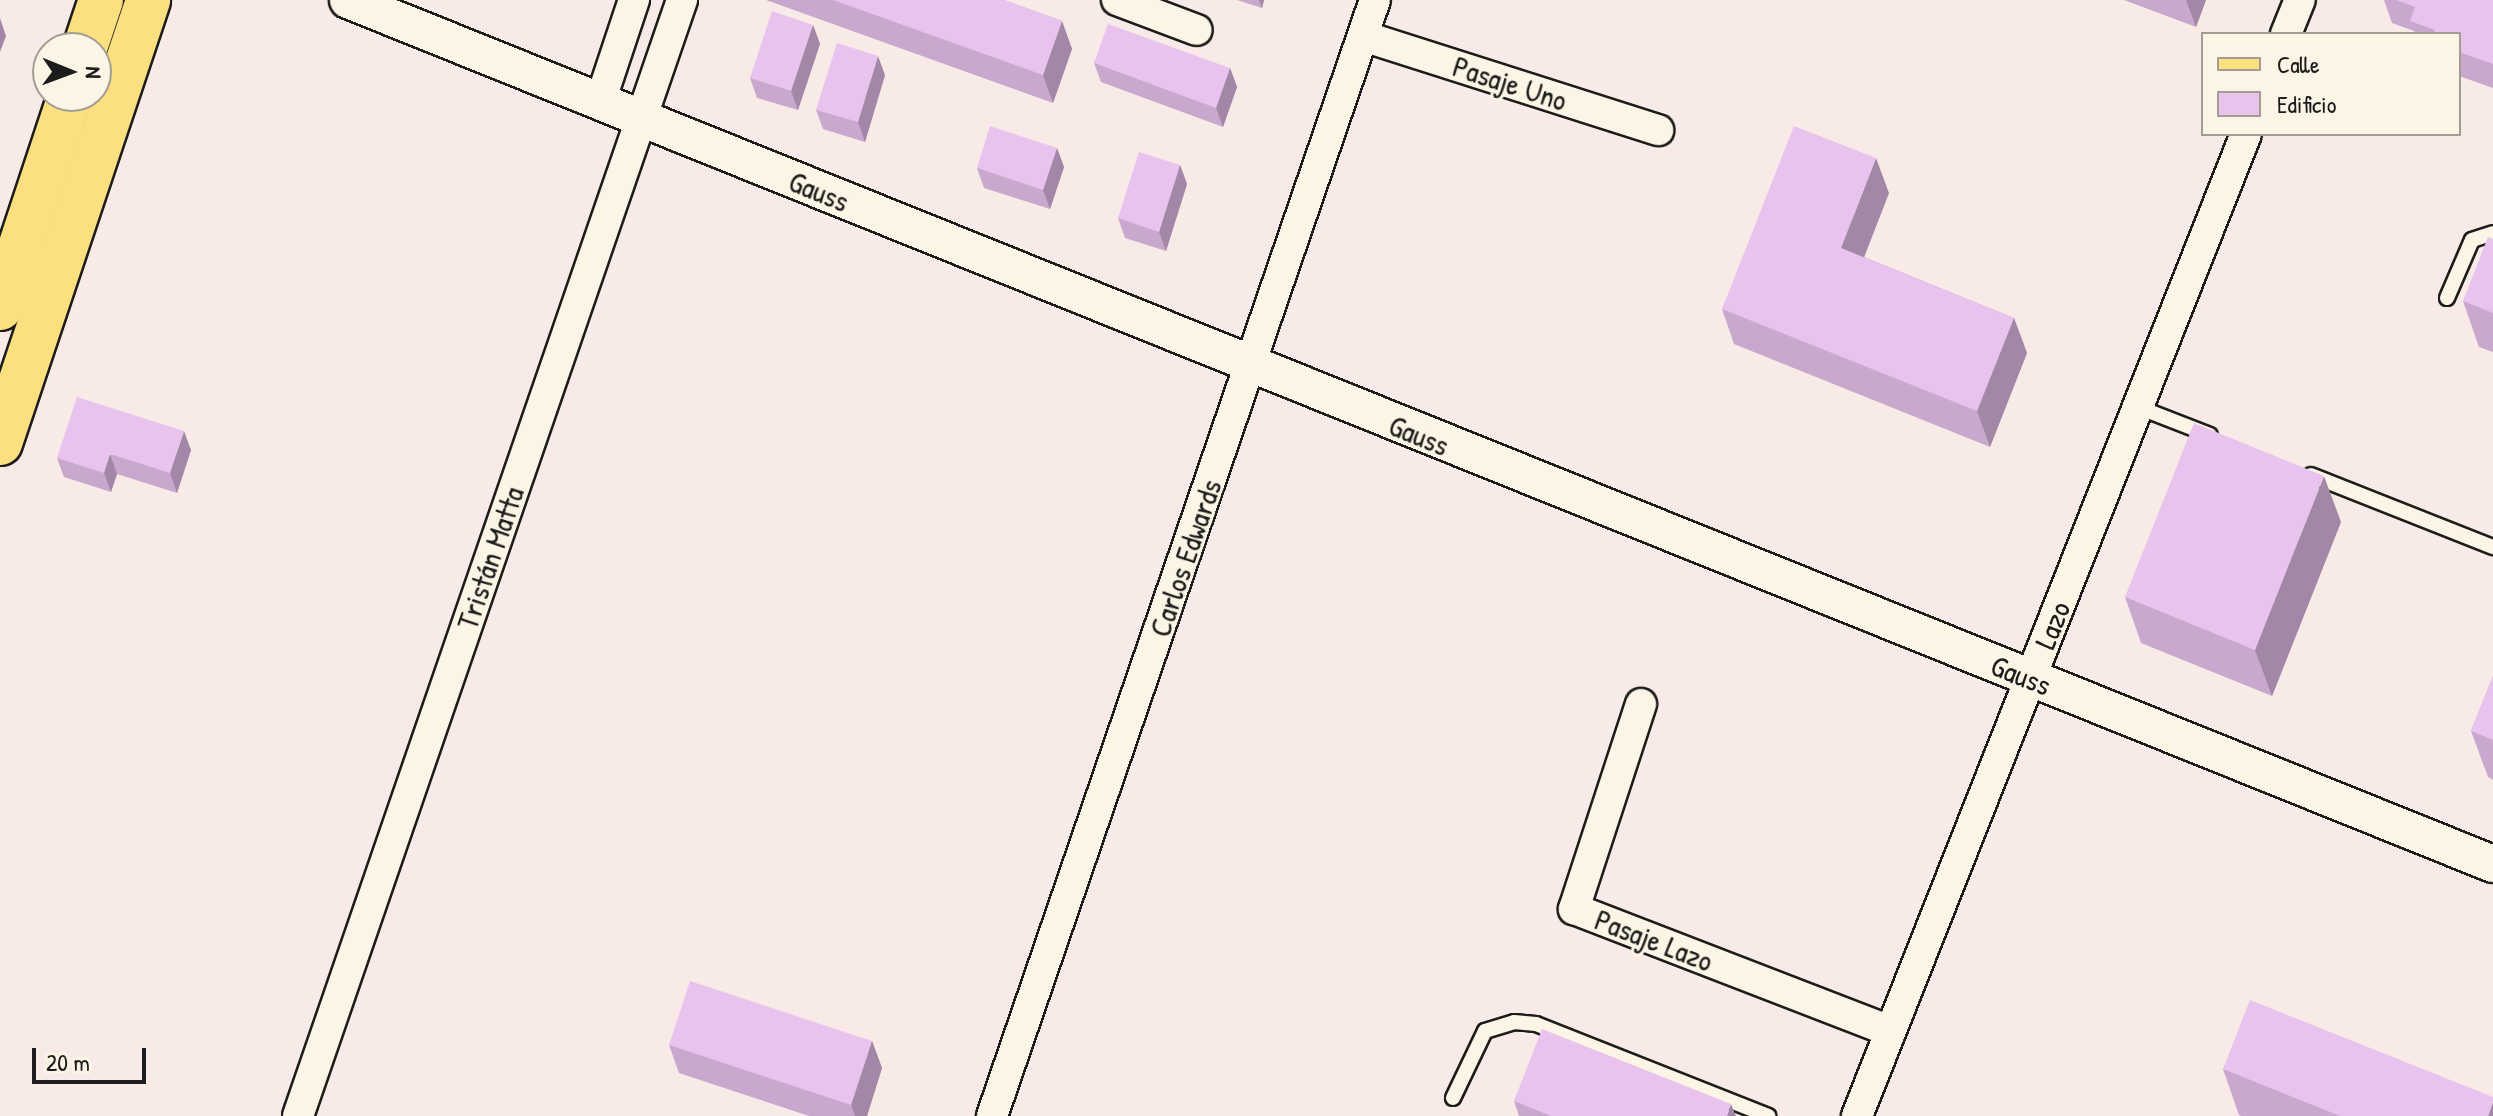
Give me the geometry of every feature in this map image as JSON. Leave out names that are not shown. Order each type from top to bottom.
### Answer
[{"type":"main road","points":[[90,32],[101,0]]},
{"type":"main road","points":[[0,443],[148,0]]},
{"type":"main road","points":[[0,308],[65,112]]},
{"type":"street","name":"Gauss","points":[[348,0],[1250,368],[2493,864]]},
{"type":"street","points":[[600,102],[634,0]]},
{"type":"street","name":"Tristán Matta","points":[[298,1116],[682,0]]},
{"type":"street","points":[[1117,0],[1197,30]]},
{"type":"street","name":"Carlos Edwards","points":[[992,1116],[1375,0]]},
{"type":"street","points":[[2287,32],[2300,0]]},
{"type":"street","name":"Pasaje Uno","points":[[1363,36],[1658,130]]},
{"type":"street","name":"Lazo","points":[[1857,1116],[2245,136]]},
{"type":"street","name":"Pasaje Lazo","points":[[1641,704],[1574,909],[1890,1031]]},
{"type":"lane","points":[[2447,298],[2472,240],[2493,233]]},
{"type":"lane","points":[[2138,407],[2231,444]]},
{"type":"lane","points":[[2289,467],[2493,547]]},
{"type":"lane","points":[[1453,1098],[1485,1031],[1514,1022],[1536,1024],[1768,1116]]},
{"type":"building","points":[[833,0],[1004,0],[1062,21],[1043,75]]},
{"type":"building","points":[[2396,0],[2493,0],[2493,64],[2461,53],[2461,32],[2434,32],[2410,21],[2415,7]]},
{"type":"building","points":[[772,11],[813,25],[791,91],[750,78]]},
{"type":"building","points":[[1108,24],[1230,68],[1216,108],[1094,63]]},
{"type":"building","points":[[837,43],[878,56],[858,122],[816,110]]},
{"type":"building","points":[[990,126],[1057,148],[1043,190],[977,168]]},
{"type":"building","points":[[1794,126],[1876,158],[1841,248],[2014,318],[1977,411],[1722,309]]},
{"type":"building","points":[[1139,152],[1180,165],[1159,232],[1118,218]]},
{"type":"building","points":[[2488,237],[2493,239],[2493,313],[2463,301]]},
{"type":"building","points":[[77,397],[184,431],[170,473],[110,454],[104,473],[57,458]]},
{"type":"building","points":[[2194,423],[2324,476],[2255,650],[2125,597]]},
{"type":"building","points":[[2493,676],[2493,740],[2471,731]]},
{"type":"building","points":[[690,981],[872,1041],[851,1105],[669,1045]]},
{"type":"building","points":[[2250,1000],[2493,1097],[2488,1116],[2340,1116],[2223,1069]]},
{"type":"building","points":[[1542,1029],[1731,1104],[1727,1116],[1551,1116],[1514,1101]]}]
